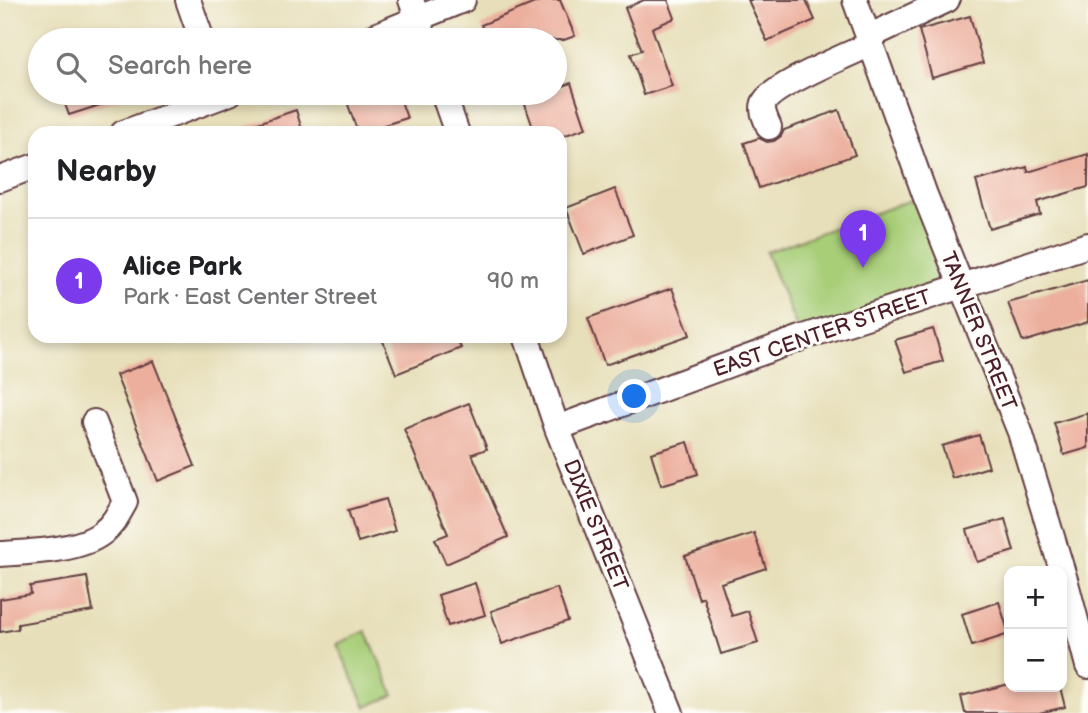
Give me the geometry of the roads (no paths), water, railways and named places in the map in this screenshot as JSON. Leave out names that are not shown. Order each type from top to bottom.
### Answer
[{"type":"street","points":[[188,0],[198,28]]},
{"type":"street","points":[[397,28],[463,0]]},
{"type":"street","name":"TANNER STREET","points":[[855,0],[925,195],[1020,432],[1088,666]]},
{"type":"street","points":[[769,127],[763,108],[766,99],[800,76],[947,0]]},
{"type":"street","points":[[140,126],[195,105]]},
{"type":"street","points":[[447,105],[455,126]]},
{"type":"street","points":[[0,179],[28,169]]},
{"type":"street","name":"EAST CENTER STREET","points":[[557,428],[801,338],[1088,245]]},
{"type":"street","name":"DIXIE STREET","points":[[528,343],[557,428],[671,713]]},
{"type":"street","points":[[0,554],[61,549],[101,534],[117,517],[125,502],[94,422]]},
{"type":"place","name":"Alice Park","points":[[863,268]]}]
